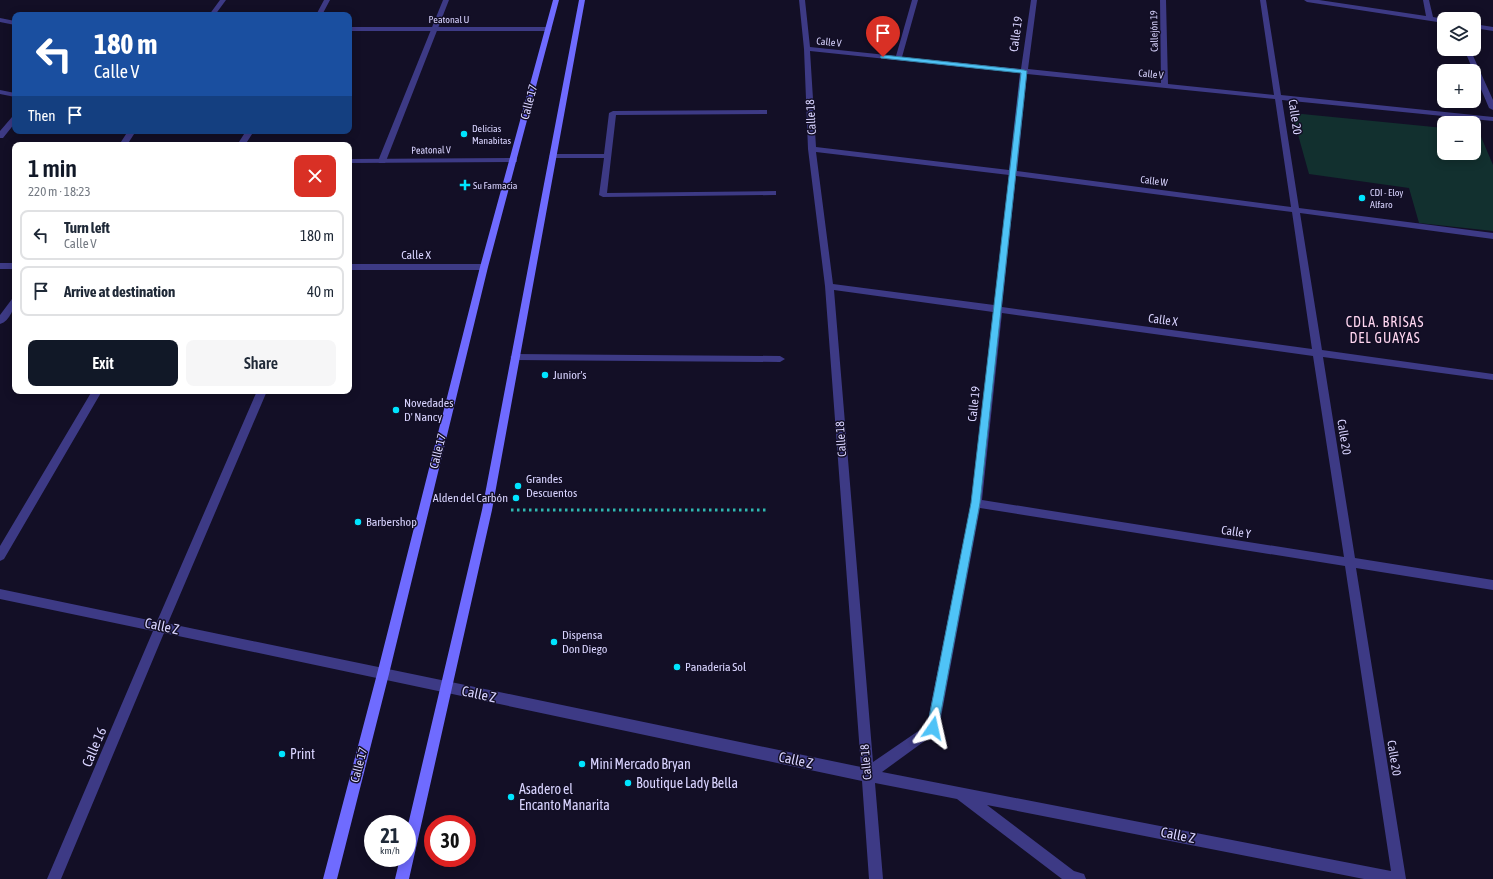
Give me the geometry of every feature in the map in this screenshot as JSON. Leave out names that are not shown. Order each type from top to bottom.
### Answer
[{"type":"street","points":[[214,12],[223,0]]},
{"type":"street","points":[[321,12],[327,0]]},
{"type":"street","points":[[382,161],[446,0]]},
{"type":"street","name":"Calle 17","points":[[330,879],[383,674],[484,267],[556,0]]},
{"type":"street","points":[[416,819],[487,510],[582,0]]},
{"type":"street","name":"Calle 18","points":[[802,0],[807,49],[812,149],[829,286],[866,774],[876,879]]},
{"type":"street","points":[[898,59],[915,0]]},
{"type":"street","name":"Calle 19","points":[[866,774],[933,728],[976,503],[1024,71],[1034,0]]},
{"type":"street","name":"Callejón 19","points":[[1164,0],[1165,86]]},
{"type":"street","name":"Calle 20","points":[[1263,0],[1399,879]]},
{"type":"street","points":[[1307,0],[1437,20]]},
{"type":"street","points":[[1426,0],[1430,19]]},
{"type":"street","points":[[0,20],[12,22]]},
{"type":"street","points":[[1481,27],[1493,30]]},
{"type":"street","name":"Peatonal U","points":[[352,30],[549,29]]},
{"type":"street","name":"Calle V","points":[[807,49],[1493,119]]},
{"type":"street","points":[[1470,56],[1493,108]]},
{"type":"street","points":[[0,92],[12,94]]},
{"type":"street","points":[[764,112],[614,113],[602,195],[773,193]]},
{"type":"street","points":[[0,136],[12,122]]},
{"type":"street","name":"Calle W","points":[[812,149],[1295,209],[1493,236]]},
{"type":"street","points":[[553,156],[608,156]]},
{"type":"street","name":"Peatonal V","points":[[352,161],[514,160]]},
{"type":"street","points":[[0,266],[12,266]]},
{"type":"street","name":"Calle X","points":[[352,267],[484,267]]},
{"type":"street","name":"Calle X","points":[[829,286],[1493,377]]},
{"type":"street","points":[[0,321],[12,305]]},
{"type":"street","points":[[515,357],[780,359]]},
{"type":"street","points":[[0,556],[95,394]]},
{"type":"street","name":"Calle 16","points":[[54,879],[261,394]]},
{"type":"street","name":"Calle Y","points":[[976,503],[1493,585]]},
{"type":"street","name":"Calle Z","points":[[0,594],[161,626],[383,674],[866,774],[1399,879]]},
{"type":"street","name":"Calle Z","points":[[958,792],[1071,877],[1079,879]]},
{"type":"street","points":[[402,879],[405,867]]},
{"type":"path","points":[[487,510],[767,510]]},
{"type":"green space","points":[[1292,113],[1437,127],[1437,160],[1481,160],[1481,137],[1493,165],[1493,231],[1419,223],[1409,188],[1309,174]]},
{"type":"place","name":"Delicias Manabitas","points":[[464,134]]},
{"type":"place","name":"Su Farmacia","points":[[465,185]]},
{"type":"place","name":"CDI - Eloy Alfaro","points":[[1362,198]]},
{"type":"place","name":"Junior's","points":[[545,375]]},
{"type":"place","name":"Novedades D' Nancy","points":[[396,410]]},
{"type":"place","name":"Grandes Descuentos","points":[[518,486]]},
{"type":"place","name":"Alden del Carbón","points":[[516,498]]},
{"type":"place","name":"Barbershop","points":[[358,522]]},
{"type":"place","name":"Dispensa Don Diego","points":[[554,642]]},
{"type":"place","name":"Panadería Sol","points":[[677,667]]},
{"type":"place","name":"Print","points":[[282,754]]},
{"type":"place","name":"Mini Mercado Bryan","points":[[582,764]]},
{"type":"place","name":"Boutique Lady Bella","points":[[628,783]]},
{"type":"place","name":"Asadero el Encanto Manarita","points":[[511,797]]},
{"type":"district","name":"CDLA. BRISAS DEL GUAYAS","points":[[1385,330]]},
{"type":"route","points":[[883,57],[1024,71],[976,503],[933,728]]}]
